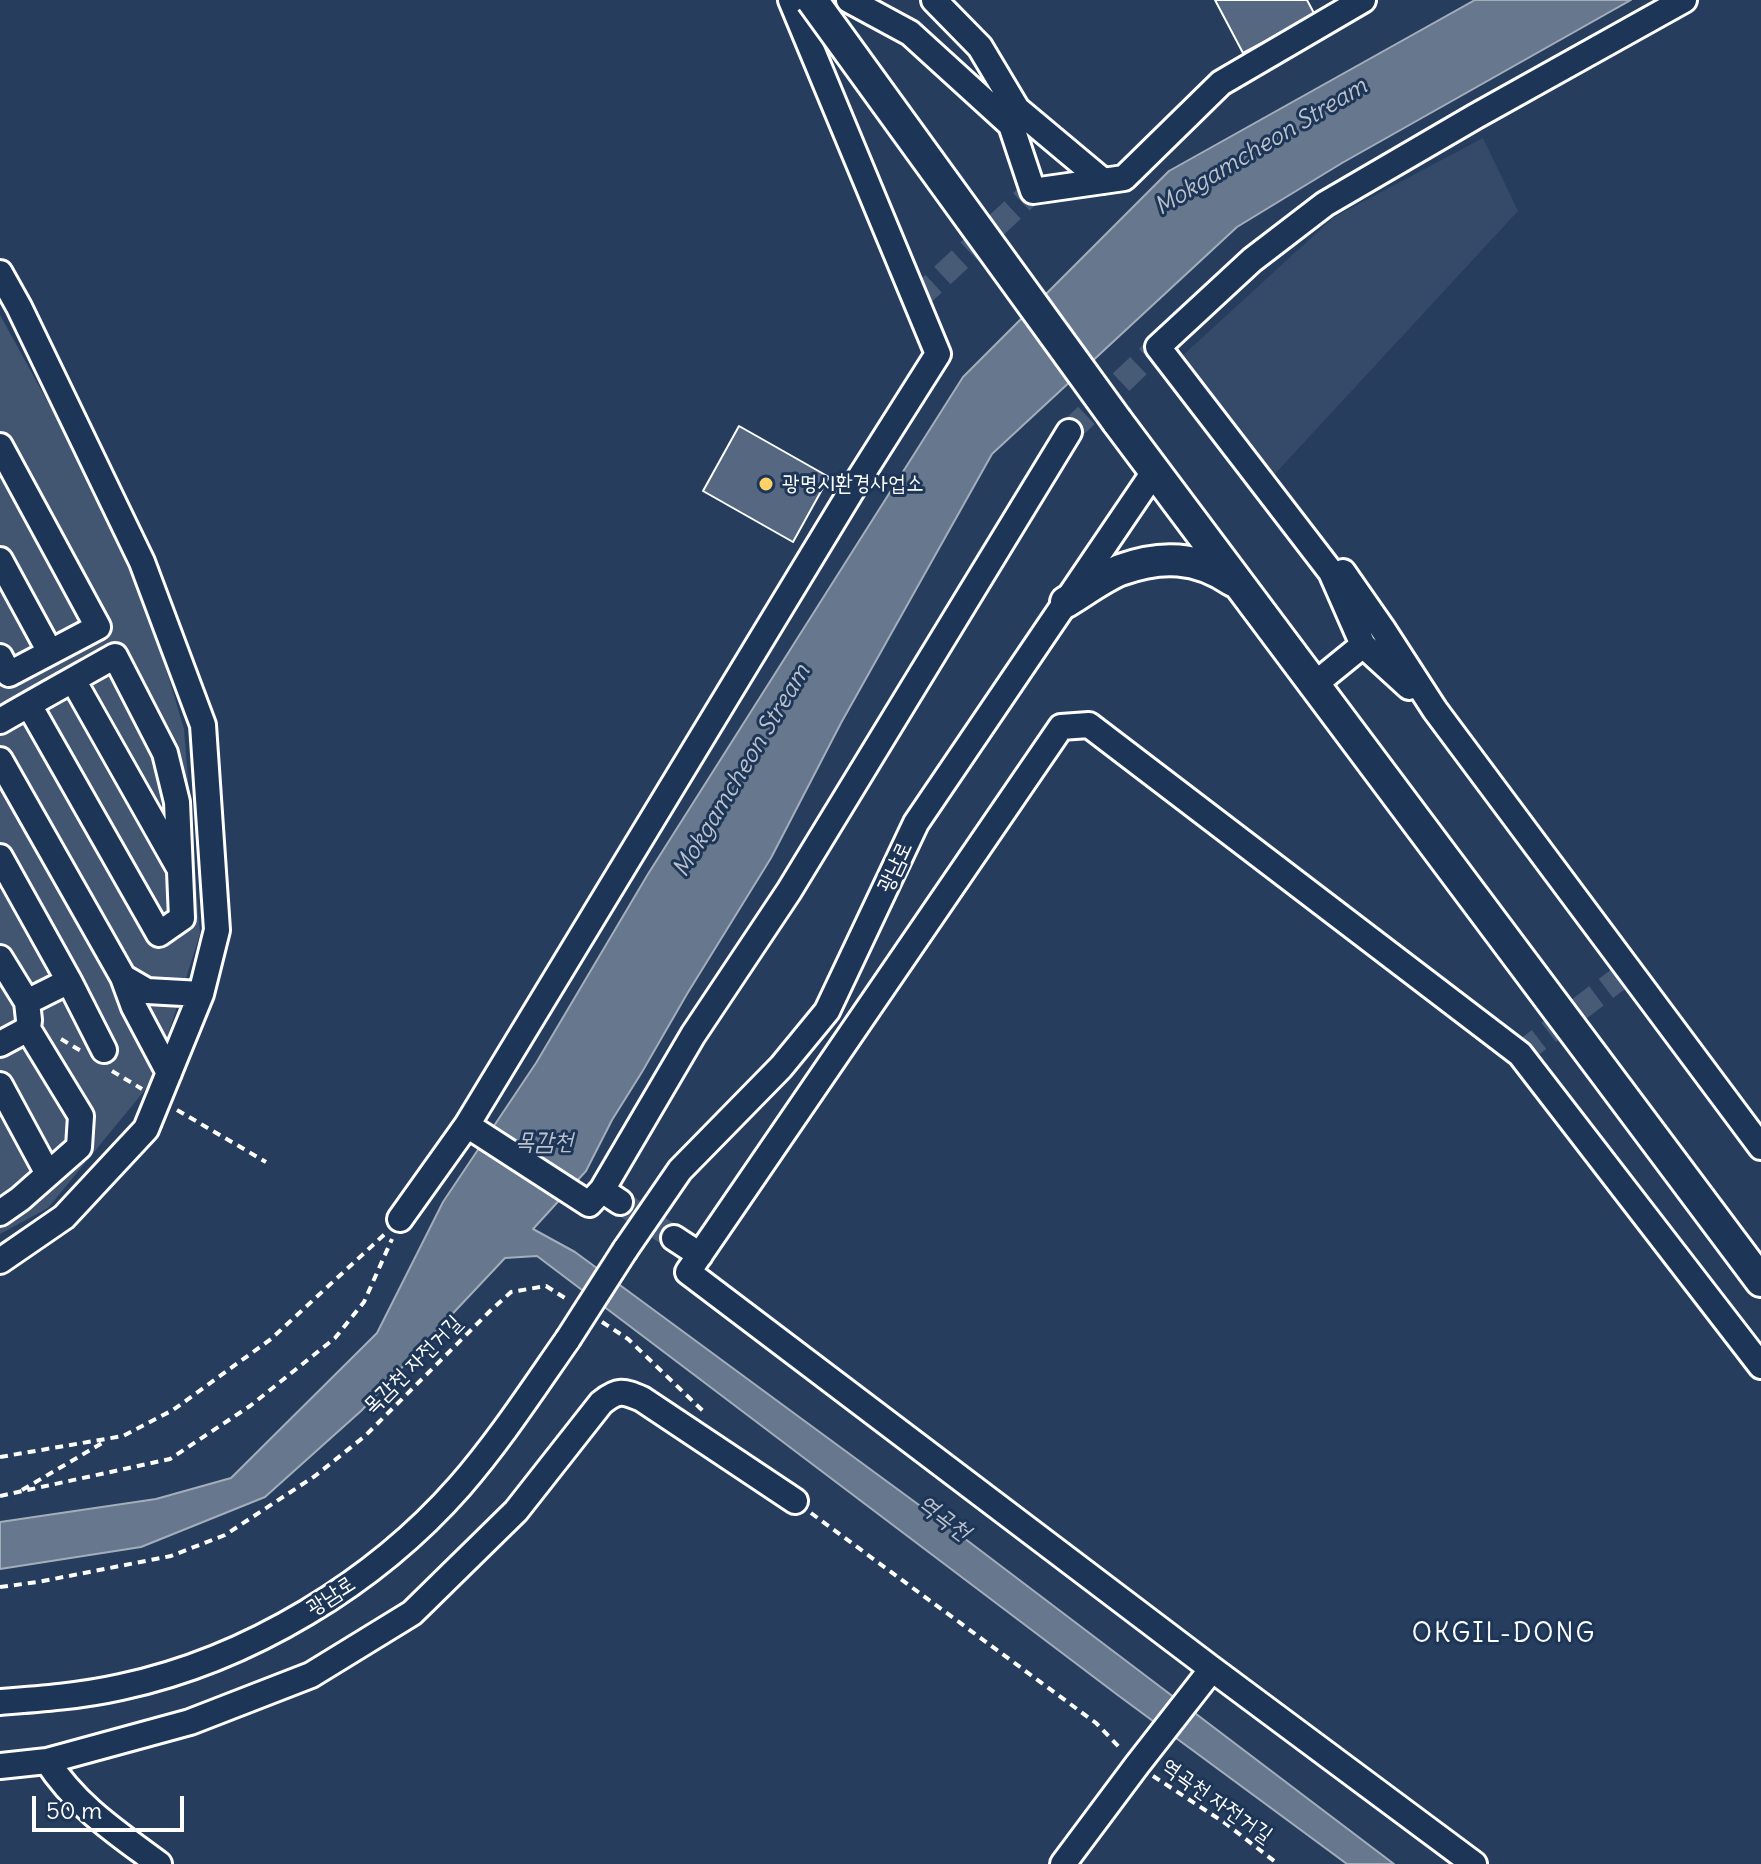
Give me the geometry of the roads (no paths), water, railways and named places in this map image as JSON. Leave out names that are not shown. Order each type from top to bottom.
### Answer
[{"type":"main road","points":[[812,0],[1154,472],[1761,1281]]},
{"type":"main road","points":[[1066,602],[1118,571],[1160,561],[1183,560],[1202,564],[1243,588]]},
{"type":"street","points":[[400,1219],[467,1125],[843,503],[938,354],[791,0]]},
{"type":"street","points":[[849,0],[910,33],[1011,125],[1033,191],[1124,178],[1221,83],[1363,0]]},
{"type":"street","points":[[934,0],[980,47],[1017,109],[1103,181]]},
{"type":"street","points":[[1435,710],[1363,645],[1331,572],[1158,347],[1252,260],[1325,204],[1684,0]]},
{"type":"street","points":[[990,106],[1017,109]]},
{"type":"street","points":[[0,273],[9,312],[142,562],[203,725],[217,930],[201,994],[146,1129],[64,1217],[0,1261]]},
{"type":"street","points":[[467,1125],[604,1199],[693,1035],[797,877],[1069,432]]},
{"type":"street","points":[[0,446],[98,627],[9,674],[0,657]]},
{"type":"street","name":"광남로","points":[[0,1702],[119,1687],[229,1652],[321,1603],[387,1556],[450,1497],[505,1430],[680,1170],[781,1067],[827,1011],[916,823],[1154,472]]},
{"type":"street","points":[[1305,539],[1342,571],[1435,710],[1761,1147]]},
{"type":"street","points":[[0,560],[50,652]]},
{"type":"street","points":[[1315,684],[1363,645]]},
{"type":"street","points":[[0,721],[115,656],[165,753],[177,802],[182,918],[159,934],[29,705]]},
{"type":"street","points":[[73,680],[181,870]]},
{"type":"street","points":[[1474,1864],[688,1272],[1061,727],[1089,725],[1520,1054],[1761,1366]]},
{"type":"street","points":[[0,760],[123,977],[134,1007],[169,1073]]},
{"type":"street","points":[[0,857],[104,1050]]},
{"type":"street","points":[[0,958],[27,1002],[28,1029],[81,1116],[79,1147],[48,1174],[4,1200]]},
{"type":"street","points":[[123,977],[147,991],[201,994]]},
{"type":"street","points":[[27,1002],[69,981]]},
{"type":"street","points":[[0,1044],[28,1029]]},
{"type":"street","points":[[0,1085],[48,1174]]},
{"type":"street","points":[[674,1238],[700,1255]]},
{"type":"street","points":[[0,1766],[47,1761],[190,1722],[311,1675],[412,1613],[516,1511],[601,1403],[611,1395],[623,1392],[642,1399],[795,1501]]},
{"type":"street","points":[[1063,1864],[1212,1669]]},
{"type":"street","points":[[47,1761],[69,1791],[102,1822],[159,1864]]},
{"type":"water","name":"목감천","points":[[1475,0],[1631,0],[1342,163],[1237,227],[992,454],[841,723],[771,858],[612,1120],[586,1171],[533,1229],[575,1252],[964,1538],[1394,1864],[1347,1864],[1119,1696],[537,1256],[505,1258],[361,1411],[265,1497],[141,1547],[0,1569],[0,1522],[156,1499],[231,1478],[377,1333],[443,1202],[536,1063],[648,874],[963,377],[1169,171]]},
{"type":"tunnel","points":[[916,300],[1033,191]]},
{"type":"tunnel","points":[[1069,432],[1158,347]]},
{"type":"tunnel","points":[[1520,1054],[1629,971]]},
{"type":"tunnel","points":[[620,1202],[674,1238]]},
{"type":"place","name":"광명시환경사업소","points":[[766,484]]},
{"type":"district","name":"OKGIL-DONG","points":[[1504,1635]]},
{"type":"water label","name":"Mokgamcheon Stream","points":[[1261,147]]},
{"type":"water label","name":"Mokgamcheon Stream","points":[[742,771]]},
{"type":"water label","name":"역곡천","points":[[944,1518]]}]
